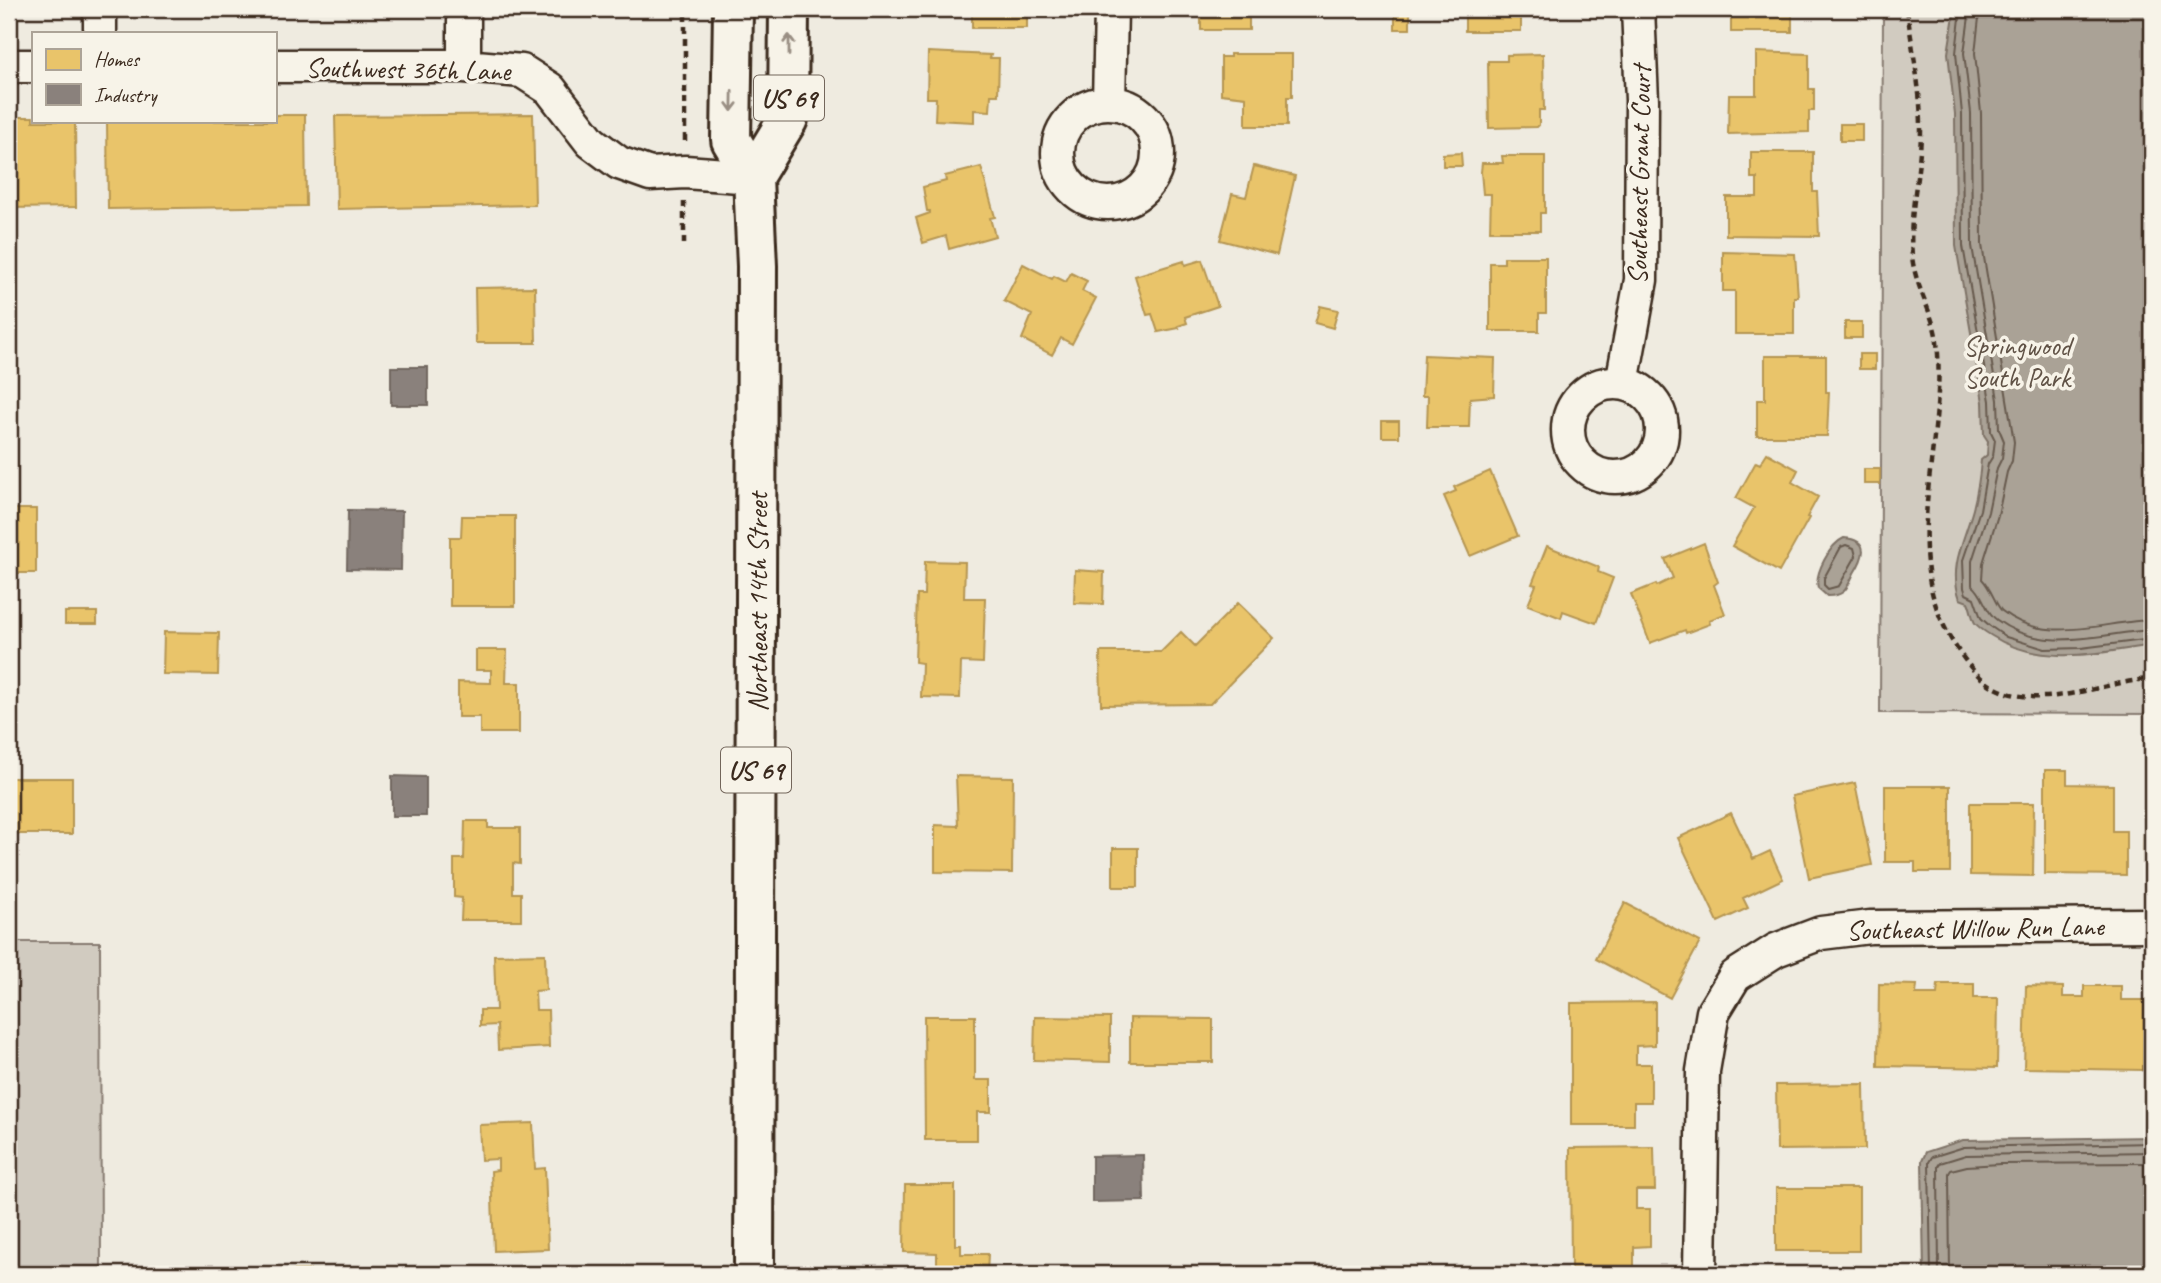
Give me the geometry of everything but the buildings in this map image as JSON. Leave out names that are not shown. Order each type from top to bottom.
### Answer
[{"type":"main road","name":"US 69","points":[[733,9],[731,140],[753,177],[788,119],[789,9]]},
{"type":"main road","name":"Northeast 14th Street","points":[[753,177],[757,266],[754,1274]]},
{"type":"street","points":[[100,9],[100,32]]},
{"type":"street","points":[[464,9],[464,66]]},
{"type":"street","points":[[1109,102],[1111,9]]},
{"type":"street","name":"Southeast Grant Court","points":[[1622,383],[1641,280],[1642,100],[1637,9]]},
{"type":"street","points":[[9,66],[32,66]]},
{"type":"street","name":"Southwest 36th Lane","points":[[276,66],[464,66],[522,71],[550,89],[592,142],[619,163],[650,174],[685,172],[753,177]]},
{"type":"street","name":"Southeast Willow Run Lane","points":[[1700,1274],[1703,1071],[1713,1012],[1735,976],[1776,950],[1821,933],[1870,926],[2152,925]]},
{"type":"path","points":[[684,244],[685,9]]},
{"type":"path","points":[[1907,9],[1919,83],[1921,132],[1911,213],[1912,256],[1916,281],[1937,340],[1936,424],[1925,514],[1929,582],[1937,608],[1951,639],[1976,673],[1990,685],[2009,694],[2039,697],[2059,695],[2152,679]]},
{"type":"green space","name":"Springwood South Park","points":[[1883,9],[2152,9],[2152,714],[1880,713]]},
{"type":"green space","points":[[9,942],[100,942],[101,1274],[9,1274]]},
{"type":"water","name":"Springwood South Park","points":[[1955,9],[2152,9],[2152,645],[2091,654],[2050,655],[2030,652],[2011,646],[1981,629],[1974,621],[1968,602],[1960,599],[1957,564],[1974,503],[1981,460],[1987,455],[1988,441],[1984,435],[1983,402],[1956,246],[1955,114],[1948,53]]},
{"type":"water","points":[[1844,538],[1858,542],[1862,546],[1862,555],[1845,590],[1837,595],[1827,596],[1818,588],[1818,575],[1833,546]]},
{"type":"water","points":[[2152,1137],[2152,1274],[1924,1274],[1922,1161],[1926,1152],[1963,1140]]}]
